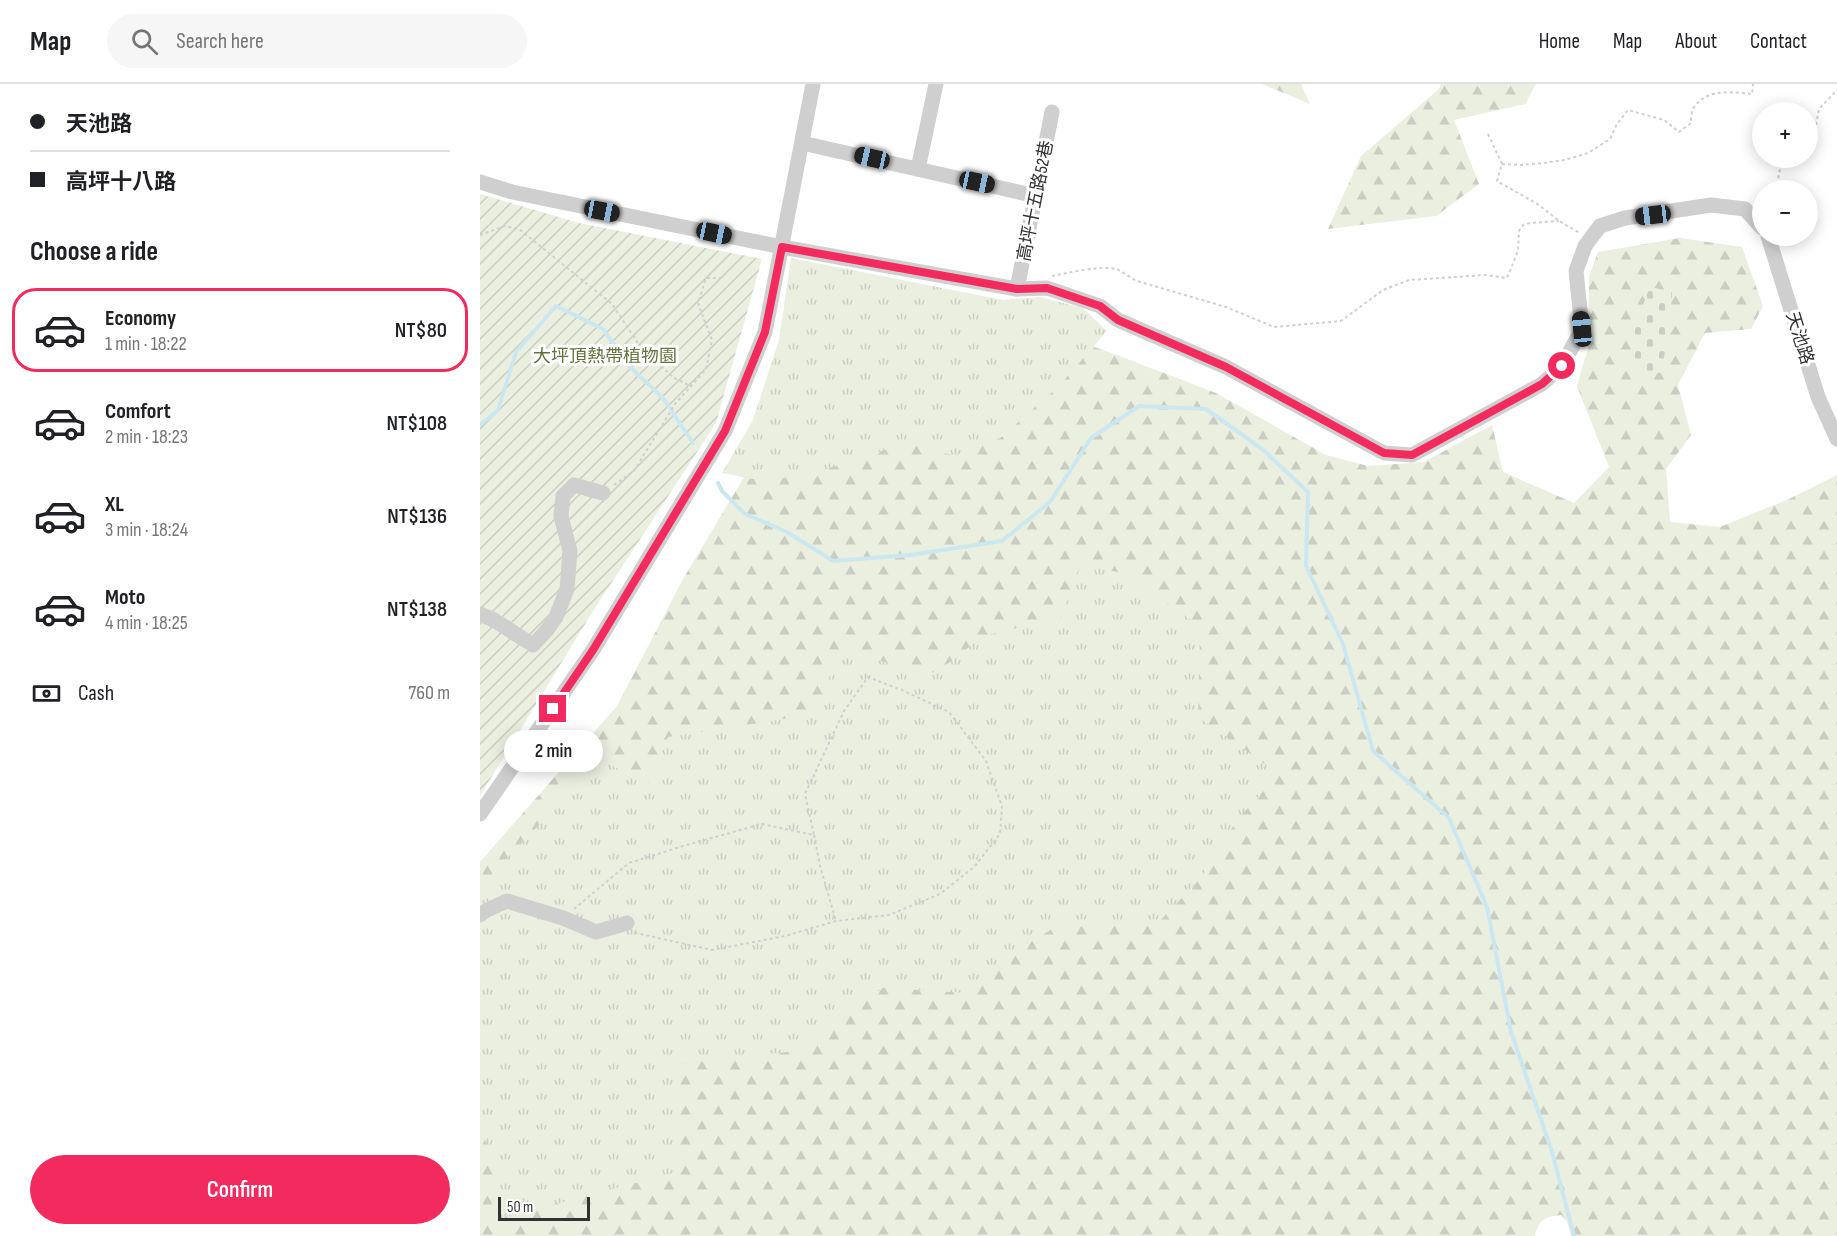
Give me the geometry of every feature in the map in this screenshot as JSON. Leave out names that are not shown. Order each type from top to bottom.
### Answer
[{"type":"street","points":[[480,814],[593,650],[725,431],[765,332],[813,84]]},
{"type":"street","points":[[918,169],[936,84]]},
{"type":"street","name":"高坪十五路52巷","points":[[1017,289],[1052,112]]},
{"type":"street","points":[[802,143],[1036,195]]},
{"type":"street","points":[[480,182],[512,192],[782,247],[1017,289],[1047,288],[1100,306],[1118,320],[1226,367],[1384,453],[1412,455],[1542,384],[1562,366],[1582,329],[1576,271],[1585,246],[1600,226],[1624,218],[1711,205],[1745,209],[1752,217]]},
{"type":"street","name":"天池路","points":[[1771,246],[1818,397],[1837,439]]},
{"type":"street","points":[[480,614],[494,620],[533,645],[556,617],[567,589],[570,551],[561,516],[563,496],[574,485],[603,493]]},
{"type":"street","points":[[480,915],[507,902],[563,918],[596,932],[627,923]]},
{"type":"path","points":[[1502,165],[1554,162],[1588,153],[1610,139],[1617,124],[1628,110],[1664,120],[1679,132],[1690,123],[1693,109],[1703,98],[1719,92],[1752,94],[1753,84]]},
{"type":"path","points":[[1818,114],[1819,109],[1837,90]]},
{"type":"path","points":[[1488,134],[1502,165],[1497,181],[1539,205],[1559,221],[1590,239]]},
{"type":"path","points":[[1048,276],[1116,269],[1137,281],[1226,307],[1274,327],[1341,321],[1383,290],[1409,280],[1486,275],[1507,278],[1518,251],[1519,231],[1523,225],[1559,221]]},
{"type":"path","points":[[480,235],[506,226],[519,229],[612,304],[642,349],[674,378],[691,386]]},
{"type":"path","points":[[603,493],[633,471],[675,404],[705,369],[712,340],[698,303],[706,278],[723,278]]},
{"type":"path","points":[[627,923],[636,933],[712,950],[785,936],[836,921],[889,915],[940,894],[974,867],[1000,834],[1002,806],[986,761],[949,712],[868,677],[844,711],[806,795],[820,866],[836,921]]},
{"type":"path","points":[[563,918],[629,863],[762,824],[814,835]]},
{"type":"green space","points":[[1262,84],[1301,84],[1310,104]]},
{"type":"green space","points":[[1441,84],[1536,84],[1525,104],[1454,120],[1479,184],[1436,216],[1328,229],[1361,156],[1439,89]]},
{"type":"green space","name":"大坪頂熱帶植物園","points":[[480,194],[579,223],[762,259],[716,423],[593,611],[480,796]]},
{"type":"green space","points":[[1680,238],[1742,247],[1763,306],[1751,329],[1705,333],[1678,385],[1691,435],[1666,469],[1670,522],[1720,527],[1789,499],[1837,475],[1837,1236],[1571,1236],[1567,1221],[1561,1215],[1543,1220],[1535,1236],[480,1236],[480,862],[617,706],[683,579],[779,419],[1017,321],[1109,352],[1216,393],[1326,455],[1368,466],[1424,462],[1492,425],[1503,472],[1574,503],[1609,467],[1577,386],[1588,348],[1589,277],[1598,252]]},
{"type":"green space","points":[[791,258],[1003,300],[1040,297],[1083,308],[1107,331],[1059,386],[1000,438],[955,456],[906,443],[803,477],[752,479],[722,473],[753,420],[779,340]]},
{"type":"green space","points":[[1650,287],[1672,292],[1670,325],[1661,373],[1632,371],[1630,338]]},
{"type":"green space","points":[[1081,565],[1123,573],[1200,626],[1198,717],[1279,774],[1237,820],[1200,879],[1156,925],[1056,927],[1022,946],[968,993],[883,988],[795,1051],[674,1065],[681,1171],[481,1224],[505,1176],[480,1131],[480,887],[541,823],[591,753],[647,786],[668,737],[817,713],[838,652],[936,673],[983,636],[1061,618]]},
{"type":"waterway","points":[[480,425],[498,410],[516,352],[556,306],[603,329],[631,368],[663,398],[693,443]]},
{"type":"waterway","points":[[718,483],[722,491],[745,514],[787,532],[833,561],[910,555],[1002,541],[1050,502],[1091,438],[1139,406],[1206,409],[1262,449],[1308,492],[1306,566],[1343,644],[1373,751],[1449,818],[1487,907],[1511,1032],[1552,1152],[1574,1236]]},
{"type":"route","points":[[553,709],[593,650],[725,431],[765,332],[782,247],[1017,289],[1047,288],[1100,306],[1118,320],[1226,367],[1384,453],[1412,455],[1542,384],[1562,366]]}]
